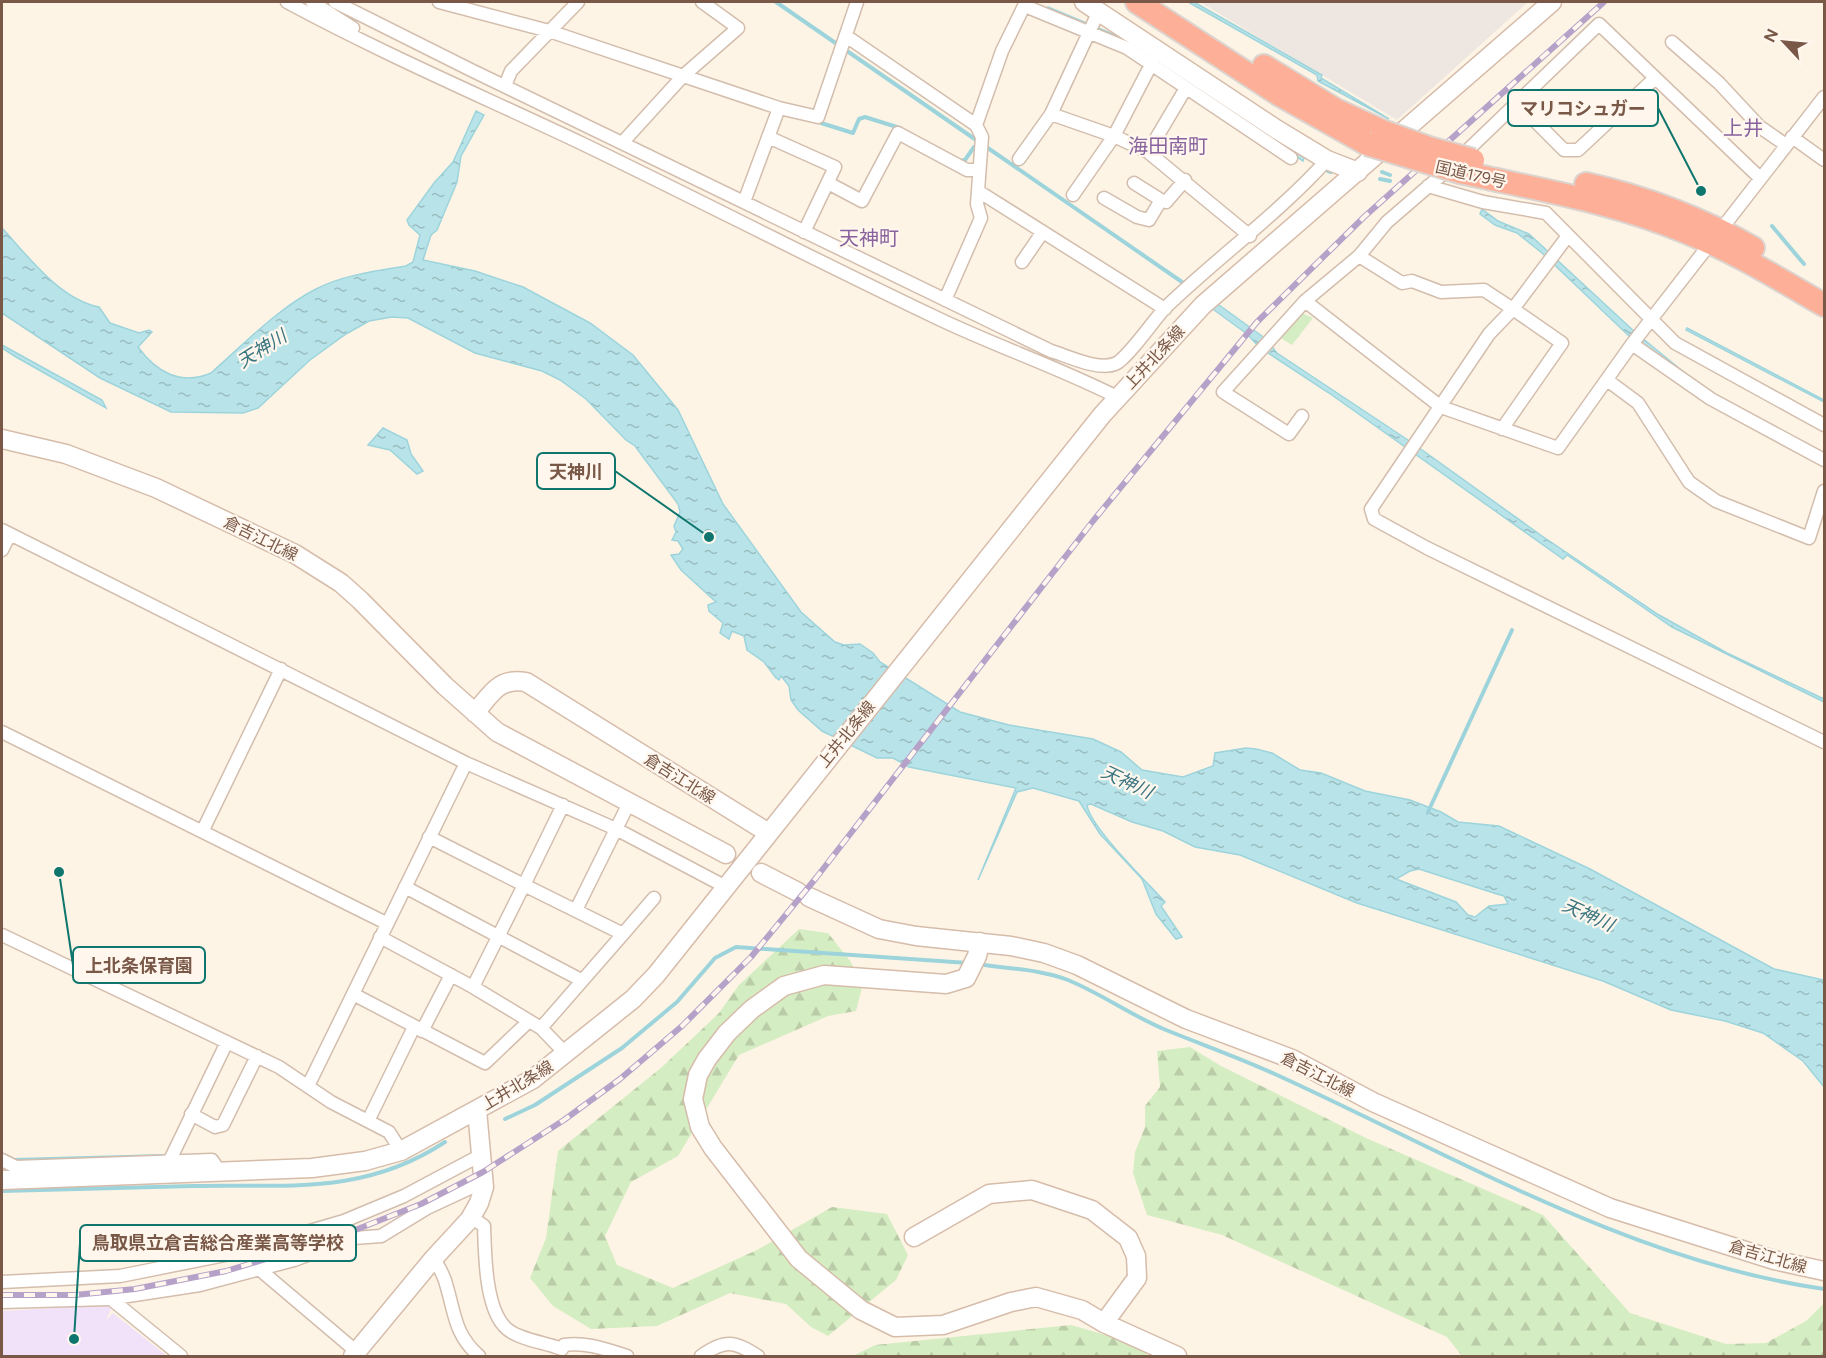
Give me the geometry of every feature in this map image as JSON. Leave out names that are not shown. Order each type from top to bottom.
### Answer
[{"type":"highway","name":"国道179号","points":[[1137,2],[1280,96],[1374,137],[1430,148],[1466,166],[1613,190],[1824,287]]},
{"type":"highway","name":"国道179号","points":[[1164,2],[1288,82],[1336,110],[1374,137]]},
{"type":"highway","name":"国道179号","points":[[1716,237],[1824,305]]},
{"type":"main road","name":"上井北条線","points":[[3,1168],[220,1172],[329,1167],[401,1151],[533,1079],[633,999],[656,975],[771,827],[1102,415],[1203,305],[1552,2]]},
{"type":"main road","points":[[1091,6],[1155,57],[1327,160],[1358,172]]},
{"type":"main road","name":"倉吉江北線","points":[[2,439],[66,454],[156,488],[296,554],[341,583],[497,732],[726,854]]},
{"type":"main road","name":"倉吉江北線","points":[[476,713],[499,683],[515,680],[526,682],[771,827]]},
{"type":"main road","name":"倉吉江北線","points":[[761,873],[803,895],[879,929],[1044,953],[1077,965],[1186,1019],[1292,1059],[1373,1102],[1610,1209],[1774,1260],[1824,1271]]},
{"type":"main road","points":[[980,942],[977,956],[966,978],[946,984],[824,975],[784,986],[752,1009],[727,1033],[707,1059],[698,1075],[693,1099],[700,1127],[713,1148],[799,1259],[861,1310],[895,1327],[943,1324],[1011,1302],[1036,1297],[1082,1310],[1104,1323],[1177,1356]]},
{"type":"main road","points":[[355,1354],[471,1217],[480,1203],[483,1182],[477,1110]]},
{"type":"main road","points":[[915,1237],[989,1194],[1032,1190],[1092,1210],[1128,1238],[1136,1256],[1137,1278],[1104,1323]]},
{"type":"street","points":[[287,2],[374,46],[748,223],[935,317],[1021,356],[1065,372],[1117,397]]},
{"type":"street","points":[[312,2],[372,41],[374,46]]},
{"type":"street","points":[[335,2],[1051,351],[1102,366],[1117,363],[1165,309],[1250,236],[1327,160]]},
{"type":"street","points":[[439,2],[549,31],[779,108],[818,117],[857,2]]},
{"type":"street","points":[[505,86],[511,71],[578,2]]},
{"type":"street","points":[[622,142],[683,76],[738,28],[702,2]]},
{"type":"street","points":[[976,124],[1002,51],[1025,4],[1089,33],[1155,57],[1186,88],[1291,158]]},
{"type":"street","points":[[1019,159],[1051,114],[1089,33],[1091,6]]},
{"type":"street","points":[[1302,416],[1289,434],[1223,392],[1305,301],[1359,256],[1387,222],[1599,24],[1760,178]]},
{"type":"street","points":[[846,36],[976,124],[981,137],[977,204],[981,218],[945,300]]},
{"type":"street","points":[[1672,42],[1719,83],[1760,127],[1824,160]]},
{"type":"street","points":[[1073,195],[1114,136],[1155,57]]},
{"type":"street","points":[[1516,102],[1564,150],[1578,150],[1654,79]]},
{"type":"street","points":[[1148,152],[1186,88]]},
{"type":"street","points":[[1305,301],[1441,407],[1558,448],[1632,344],[1824,97]]},
{"type":"street","points":[[744,202],[779,108]]},
{"type":"street","points":[[1051,114],[1114,136],[1148,152],[1185,180],[1250,236]]},
{"type":"street","points":[[828,183],[862,201],[898,133],[968,170],[978,170]]},
{"type":"street","points":[[768,137],[835,167],[804,232]]},
{"type":"street","points":[[1134,183],[1166,202],[1185,180]]},
{"type":"street","points":[[1428,186],[1483,202],[1546,213],[1567,237],[1588,254],[1675,343],[1692,355],[1824,425]]},
{"type":"street","points":[[978,191],[1165,309]]},
{"type":"street","points":[[1104,198],[1137,217],[1149,219],[1161,200]]},
{"type":"street","points":[[1022,262],[1042,233]]},
{"type":"street","points":[[1567,237],[1512,309],[1489,334],[1371,509],[1374,519],[1427,548],[1824,742]]},
{"type":"street","points":[[1359,256],[1402,283],[1412,281],[1441,292],[1484,290],[1504,301],[1562,343],[1502,429]]},
{"type":"street","points":[[1632,344],[1711,399],[1824,460]]},
{"type":"street","points":[[1607,380],[1638,403],[1689,482],[1716,501],[1809,538],[1824,491]]},
{"type":"street","points":[[2,550],[5,532],[466,763],[616,829],[726,887]]},
{"type":"street","points":[[203,830],[281,669]]},
{"type":"street","points":[[2,732],[386,922]]},
{"type":"street","points":[[308,1086],[386,922],[466,763]]},
{"type":"street","points":[[576,910],[629,803]]},
{"type":"street","points":[[473,987],[563,805]]},
{"type":"street","points":[[429,837],[623,934]]},
{"type":"street","points":[[405,887],[581,980]]},
{"type":"street","points":[[541,1028],[654,898]]},
{"type":"street","points":[[2,935],[257,1056],[331,1102],[390,1132],[401,1151]]},
{"type":"street","points":[[380,937],[473,987],[541,1028],[566,1054]]},
{"type":"street","points":[[368,1121],[450,975]]},
{"type":"street","points":[[353,994],[485,1063],[528,1022]]},
{"type":"street","points":[[169,1162],[227,1042]]},
{"type":"street","points":[[191,1114],[215,1127],[223,1125],[257,1056]]},
{"type":"street","points":[[2,1282],[120,1276],[235,1253],[344,1221],[404,1196],[481,1155]]},
{"type":"street","points":[[3,1168],[212,1160],[220,1172]]},
{"type":"street","points":[[2,1302],[111,1299],[200,1285],[259,1269],[354,1238],[381,1236],[427,1208],[483,1182]]},
{"type":"street","points":[[471,1217],[484,1226],[488,1280],[496,1312],[504,1326],[557,1352],[564,1345],[575,1343],[594,1345],[627,1356]]},
{"type":"street","points":[[434,1258],[446,1283],[453,1319],[464,1339],[479,1356]]},
{"type":"street","points":[[259,1269],[355,1354]]},
{"type":"street","points":[[111,1299],[181,1356]]},
{"type":"street","points":[[701,1356],[712,1348],[728,1343],[739,1344],[758,1356]]},
{"type":"shaded area","points":[[1200,2],[1528,2],[1397,120]]},
{"type":"shaded area","points":[[109,1305],[111,1309],[106,1320],[113,1313],[167,1356],[2,1356],[2,1311]]},
{"type":"green space","points":[[1300,312],[1313,318],[1292,345],[1279,337]]},
{"type":"green space","points":[[799,929],[828,933],[851,962],[862,988],[856,1011],[828,1016],[739,1055],[678,1156],[631,1182],[605,1236],[617,1265],[673,1288],[757,1250],[832,1207],[887,1214],[908,1255],[896,1280],[828,1336],[811,1327],[786,1304],[730,1293],[657,1326],[591,1329],[553,1306],[530,1278],[546,1238],[558,1151],[662,1067],[719,1013],[739,985]]},
{"type":"green space","points":[[1190,1047],[1221,1066],[1366,1138],[1543,1215],[1630,1313],[1726,1344],[1766,1343],[1806,1321],[1824,1303],[1824,1356],[1462,1356],[1447,1337],[1222,1235],[1147,1215],[1133,1173],[1135,1152],[1145,1127],[1145,1106],[1160,1087],[1157,1051]]},
{"type":"green space","points":[[1071,1325],[1137,1344],[1148,1356],[853,1356],[875,1345]]},
{"type":"water","points":[[1188,2],[1194,2],[1322,75],[1321,78],[1389,119],[1318,81],[1317,75]]},
{"type":"water","points":[[1048,7],[1132,42],[1305,155],[1303,161],[1204,95],[1046,11]]},
{"type":"water","points":[[476,111],[484,115],[461,156],[457,182],[437,230],[431,235],[423,260],[475,271],[523,287],[590,323],[633,355],[678,410],[723,504],[801,612],[835,642],[844,645],[860,644],[873,653],[880,662],[960,712],[1009,725],[1093,739],[1121,752],[1142,770],[1183,777],[1213,766],[1215,753],[1246,748],[1256,749],[1272,753],[1300,770],[1321,773],[1365,791],[1410,800],[1441,812],[1458,822],[1499,826],[1590,869],[1774,969],[1824,980],[1824,1087],[1803,1061],[1763,1033],[1725,1021],[1671,1010],[1603,981],[1357,903],[1240,855],[1195,847],[1163,831],[1132,822],[1091,804],[1087,805],[1098,827],[1165,902],[1161,906],[1182,937],[1176,939],[1156,914],[1142,879],[1100,834],[1079,801],[1033,788],[1017,792],[978,880],[1016,788],[909,767],[893,758],[877,758],[822,731],[798,710],[791,700],[789,686],[781,676],[779,680],[776,678],[764,662],[747,650],[744,636],[732,631],[729,639],[720,633],[723,623],[709,611],[708,605],[716,602],[681,570],[671,555],[679,554],[683,549],[678,541],[672,540],[676,532],[674,526],[680,512],[678,504],[635,446],[626,440],[586,399],[560,380],[542,371],[475,353],[408,318],[392,317],[369,321],[346,334],[310,360],[258,408],[243,413],[171,412],[100,378],[2,313],[2,228],[45,275],[71,295],[99,307],[110,323],[139,333],[149,330],[152,332],[138,347],[161,370],[179,377],[200,377],[211,373],[274,317],[316,289],[348,277],[406,266],[413,262],[420,235],[407,220],[434,183],[453,162]],"holes":[[[1419,869],[1504,896],[1508,904],[1489,906],[1475,917],[1468,915],[1456,902],[1396,879]]]},
{"type":"water","points":[[1482,209],[1498,221],[1529,234],[1636,333],[1713,396],[1631,338],[1542,253],[1517,233],[1495,225],[1480,214]]},
{"type":"water","points":[[1215,302],[1266,339],[1277,353],[1411,442],[1542,536],[1659,615],[1727,653],[1824,699],[1824,702],[1672,627],[1567,555],[1563,559],[1329,393],[1259,347],[1247,334],[1210,307]]},
{"type":"water","points":[[1687,328],[1824,400],[1824,402],[1686,330]]},
{"type":"water","points":[[2,345],[102,400],[106,408],[16,357],[2,348]]},
{"type":"water","points":[[383,428],[407,440],[411,454],[423,471],[417,474],[390,450],[368,445]]},
{"type":"waterway","points":[[776,2],[979,142]]},
{"type":"waterway","points":[[821,123],[853,133],[859,119],[865,117],[900,128]]},
{"type":"waterway","points":[[985,146],[1182,282]]},
{"type":"waterway","points":[[959,161],[965,160],[974,147]]},
{"type":"waterway","points":[[1382,172],[1390,175]]},
{"type":"waterway","points":[[1380,179],[1390,181]]},
{"type":"waterway","points":[[1772,226],[1804,264]]},
{"type":"waterway","points":[[1428,812],[1512,630]]},
{"type":"waterway","points":[[505,1119],[535,1105],[622,1048],[677,1002],[715,958],[736,947],[968,963]]},
{"type":"waterway","points":[[978,964],[1035,971],[1068,980],[1166,1030],[1277,1075],[1476,1170],[1613,1230],[1682,1255],[1753,1275],[1824,1289]]},
{"type":"waterway","points":[[2,1191],[323,1183],[354,1179],[384,1171],[414,1159],[445,1142]]},
{"type":"waterway","points":[[2,1154],[14,1160],[163,1156]]},
{"type":"railway","points":[[2,1295],[75,1295],[135,1289],[226,1271],[335,1238],[421,1204],[483,1172],[564,1120],[620,1079],[682,1026],[751,957],[816,878],[1093,521],[1257,322],[1364,217],[1604,2]]},
{"type":"place","name":"マリコシュガー","points":[[1701,191]]},
{"type":"place","name":"天神川","points":[[709,537]]},
{"type":"place","name":"上北条保育園","points":[[59,872]]},
{"type":"place","name":"鳥取県立倉吉総合産業高等学校","points":[[74,1339]]},
{"type":"district","name":"上井","points":[[1743,128]]},
{"type":"district","name":"海田南町","points":[[1168,146]]},
{"type":"district","name":"天神町","points":[[869,238]]}]
